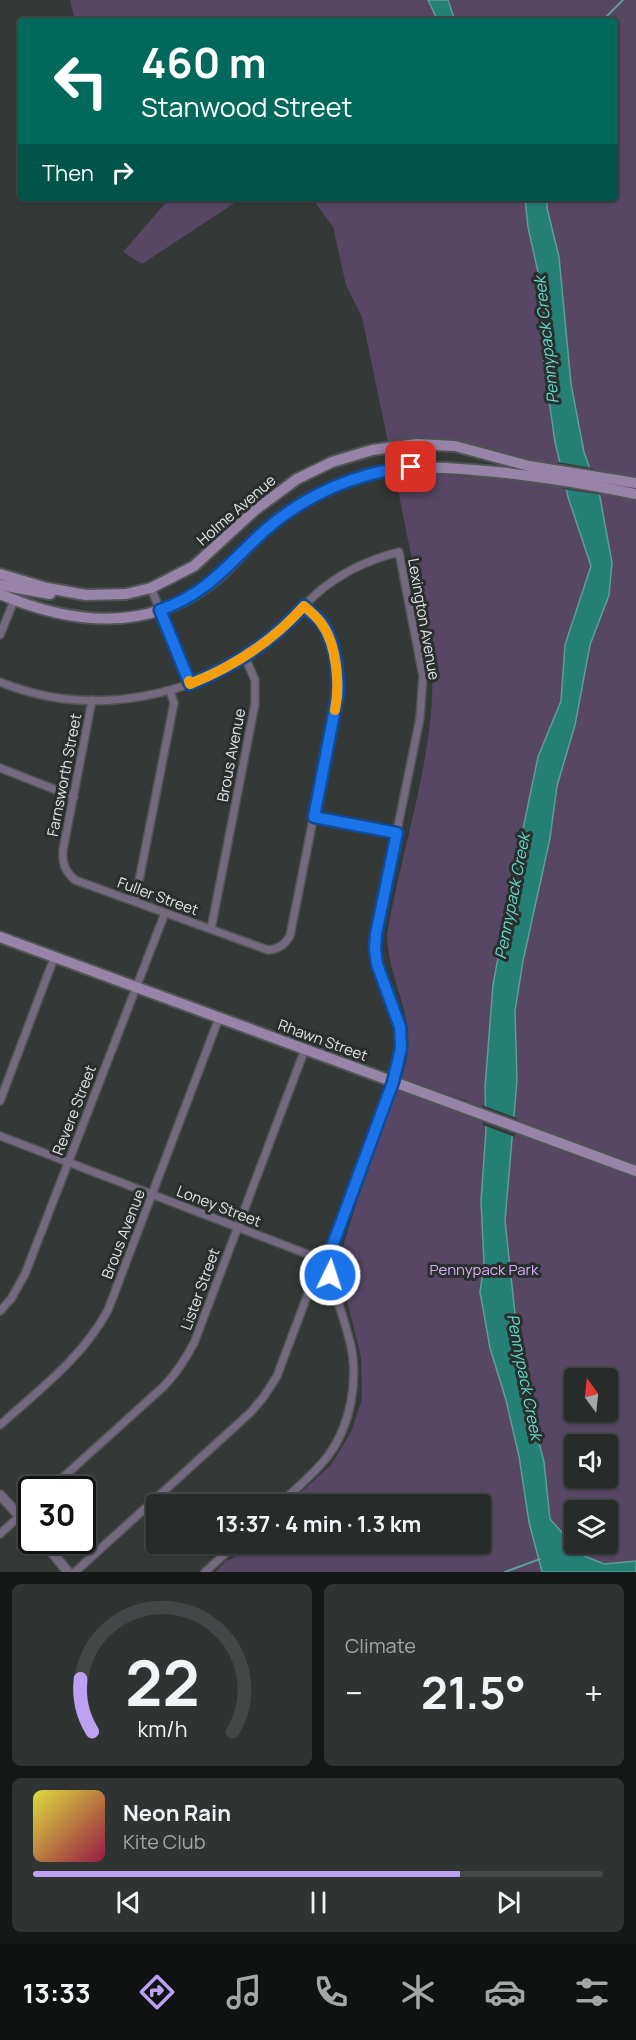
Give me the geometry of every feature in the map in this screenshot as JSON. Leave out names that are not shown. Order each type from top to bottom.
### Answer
[{"type":"main road","name":"Holme Avenue","points":[[0,574],[21,584],[73,594],[126,594],[151,588],[194,566],[255,510],[297,479],[332,462],[372,450],[417,444],[455,446],[529,470]]},
{"type":"main road","name":"Holme Avenue","points":[[0,594],[43,611],[84,618],[132,616],[160,610],[210,584],[261,534],[296,507],[352,480],[397,468],[431,466],[529,470],[619,486],[636,494]]},
{"type":"main road","name":"Holme Avenue","points":[[619,486],[636,483]]},
{"type":"main road","points":[[0,585],[21,584]]},
{"type":"main road","name":"Rhawn Street","points":[[0,937],[636,1171]]},
{"type":"street","name":"Lexington Avenue","points":[[75,1572],[251,1412],[265,1395],[277,1376],[309,1292],[328,1262],[393,1082],[401,1048],[400,1027],[381,978],[375,949],[376,934],[420,718],[423,692],[421,661],[399,552],[368,561],[354,568],[327,585],[304,606]]},
{"type":"street","points":[[0,635],[21,584]]},
{"type":"street","points":[[151,588],[190,684]]},
{"type":"street","points":[[0,682],[51,697],[92,700],[130,698],[170,691],[217,673],[245,657],[277,634],[304,606],[320,621],[330,638],[338,679],[338,693],[314,817],[397,833]]},
{"type":"street","name":"Brous Avenue","points":[[211,929],[255,704],[255,681],[245,657]]},
{"type":"street","points":[[135,902],[174,703],[170,691]]},
{"type":"street","name":"Farnsworth Street","points":[[63,856],[92,700]]},
{"type":"street","points":[[0,768],[74,797]]},
{"type":"street","name":"Fuller Street","points":[[63,856],[64,866],[75,880],[268,951],[276,950],[284,945],[290,936],[314,817]]},
{"type":"street","name":"Revere Street","points":[[0,1311],[11,1299],[26,1274],[165,913]]},
{"type":"street","points":[[0,1101],[54,958]]},
{"type":"street","name":"Brous Avenue","points":[[0,1425],[74,1358],[100,1326],[153,1195],[219,1018]]},
{"type":"street","name":"Lister Street","points":[[64,1476],[177,1372],[194,1343],[305,1049]]},
{"type":"street","name":"Loney Street","points":[[0,1136],[328,1262]]},
{"type":"street","points":[[290,1494],[315,1472],[338,1442],[352,1394],[353,1365],[350,1342],[333,1288],[328,1262]]},
{"type":"street","points":[[0,1495],[18,1514]]},
{"type":"street","points":[[0,1534],[18,1518]]},
{"type":"street","points":[[53,1554],[68,1572]]},
{"type":"street","points":[[205,1572],[225,1554]]},
{"type":"green space","name":"Pennypack Park","points":[[70,0],[636,0],[636,481],[627,495],[636,498],[636,1165],[561,1137],[557,1148],[636,1177],[636,1572],[215,1572],[228,1559],[229,1561],[238,1554],[491,1554],[491,1494],[299,1494],[331,1465],[351,1432],[362,1399],[361,1357],[341,1266],[344,1243],[355,1208],[396,1091],[403,1091],[465,1113],[468,1101],[402,1077],[407,1057],[407,1022],[393,972],[387,935],[424,764],[432,694],[432,660],[395,475],[519,478],[526,460],[474,444],[442,440],[388,442],[362,317],[346,285],[333,227],[314,201],[618,201],[618,18],[74,18]]},
{"type":"green space","points":[[167,201],[237,201],[142,264],[123,252]]},
{"type":"water","points":[[428,0],[448,0],[454,18],[437,18]]},
{"type":"water","name":"Pennypack Creek","points":[[525,201],[547,201],[559,257],[571,384],[584,452],[600,497],[612,563],[609,595],[590,645],[575,725],[557,786],[550,838],[523,961],[515,1011],[517,1080],[505,1221],[517,1332],[527,1398],[544,1462],[550,1519],[564,1535],[564,1554],[581,1554],[604,1564],[636,1561],[636,1572],[542,1572],[529,1522],[519,1456],[506,1400],[490,1348],[480,1292],[484,1263],[481,1201],[486,1130],[485,1087],[493,985],[538,757],[561,701],[565,645],[591,566],[568,497],[555,442],[544,365],[544,299],[528,227]]},
{"type":"pier","points":[[557,462],[593,468],[602,495],[563,489]]},
{"type":"pier","points":[[482,1105],[517,1118],[515,1137],[483,1125]]},
{"type":"waterway","points":[[605,18],[623,0]]},
{"type":"waterway","points":[[505,1572],[540,1559]]},
{"type":"slow traffic","points":[[189,681],[190,684],[217,673],[256,650],[277,634],[304,606],[320,621],[330,638],[338,679],[335,710]]},
{"type":"route","points":[[330,1275],[328,1262],[332,1247],[393,1082],[401,1048],[400,1027],[381,978],[375,949],[376,934],[397,833],[314,817],[338,693],[338,679],[330,638],[320,621],[304,606],[277,634],[256,650],[217,673],[190,684],[160,610],[210,584],[261,534],[296,507],[352,480],[397,468],[411,467]]}]
